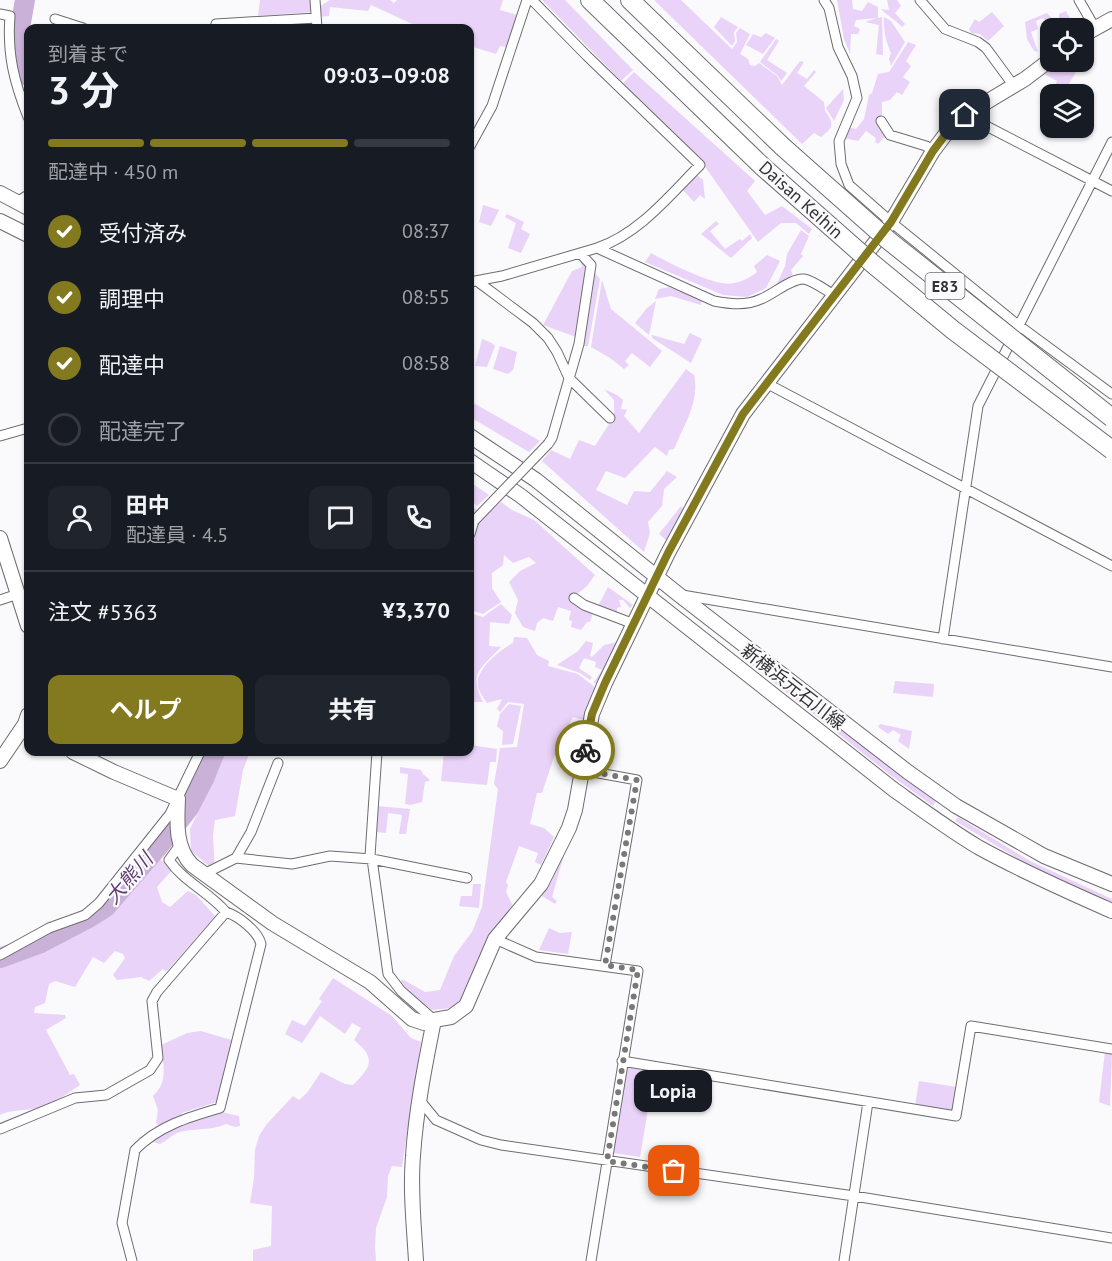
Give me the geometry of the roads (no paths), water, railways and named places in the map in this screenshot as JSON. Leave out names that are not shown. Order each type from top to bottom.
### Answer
[{"type":"highway","name":"Daisan Keihin","points":[[590,0],[764,167],[873,264],[953,330],[1112,450]]},
{"type":"highway","name":"Daisan Keihin","points":[[630,0],[783,147],[888,240],[1112,418]]},
{"type":"highway","points":[[953,330],[1026,393],[1112,462]]},
{"type":"street","points":[[474,139],[492,106],[526,0]]},
{"type":"street","points":[[474,281],[614,242],[638,224],[700,165],[586,56],[532,0]]},
{"type":"street","points":[[824,0],[829,8],[838,47],[852,76],[857,98],[839,141],[841,164],[849,185],[1018,326],[1112,394]]},
{"type":"street","points":[[920,0],[945,29],[978,42],[986,48],[1014,86]]},
{"type":"street","points":[[1079,0],[1085,18]]},
{"type":"street","points":[[317,24],[318,2]]},
{"type":"street","points":[[0,14],[10,16],[8,42],[17,88],[24,106]]},
{"type":"street","points":[[216,24],[316,18]]},
{"type":"street","points":[[56,19],[71,24]]},
{"type":"street","points":[[1094,29],[1112,19]]},
{"type":"street","points":[[178,799],[177,820],[182,853],[204,874],[272,923],[370,982],[412,1019],[424,1023],[451,1017],[465,1006],[495,939],[541,884],[569,828],[575,810],[592,714],[657,577],[743,414],[891,222],[945,135],[965,115],[1014,86],[1040,67]]},
{"type":"street","points":[[965,115],[1112,191]]},
{"type":"street","points":[[881,121],[890,135],[926,146],[933,151]]},
{"type":"street","points":[[943,639],[978,406],[1112,142]]},
{"type":"street","points":[[0,193],[24,202]]},
{"type":"street","points":[[0,221],[24,233]]},
{"type":"street","points":[[597,248],[714,300],[730,304],[745,304],[759,300],[798,280],[807,279],[834,295]]},
{"type":"street","points":[[474,521],[552,438],[579,344],[591,265],[580,253]]},
{"type":"street","points":[[474,282],[522,314],[548,339],[569,378],[610,418]]},
{"type":"street","points":[[766,383],[1112,566]]},
{"type":"street","points":[[0,436],[24,429]]},
{"type":"street","name":"新横浜元石川線","points":[[474,439],[536,480],[678,594],[908,772],[956,806],[1044,856],[1112,884]]},
{"type":"street","name":"新横浜元石川線","points":[[474,464],[521,496],[893,789],[945,826],[1035,878],[1112,911]]},
{"type":"street","points":[[0,537],[24,613]]},
{"type":"street","points":[[0,600],[18,594]]},
{"type":"street","points":[[678,594],[1112,667]]},
{"type":"street","points":[[574,598],[584,605],[634,624]]},
{"type":"street","points":[[0,761],[24,726]]},
{"type":"street","points":[[81,756],[178,799]]},
{"type":"street","points":[[0,955],[49,928],[85,915],[99,903],[163,823],[178,799],[198,756]]},
{"type":"street","points":[[377,756],[370,856],[388,974],[401,991],[434,1020]]},
{"type":"street","points":[[236,858],[251,832],[278,763]]},
{"type":"street","points":[[582,770],[637,780],[605,965]]},
{"type":"street","points":[[132,1261],[123,1223],[135,1150],[161,1130],[182,1119],[220,1108],[261,944],[260,939],[235,915],[226,912],[217,902],[176,871],[169,860],[180,842]]},
{"type":"street","points":[[204,874],[236,858],[292,864],[330,856],[372,859],[467,878]]},
{"type":"street","points":[[0,1129],[75,1098],[106,1095],[150,1070],[158,1058],[152,1001],[157,992],[226,912]]},
{"type":"street","points":[[495,939],[536,957],[638,970],[591,1261]]},
{"type":"street","points":[[416,1261],[412,1157],[418,1098],[434,1020]]},
{"type":"street","points":[[622,1061],[956,1116],[971,1026],[1112,1049]]},
{"type":"street","points":[[418,1098],[436,1120],[481,1140],[501,1145],[854,1196],[1112,1238]]},
{"type":"street","points":[[844,1261],[868,1102]]},
{"type":"waterway","name":"大熊川","points":[[24,62],[20,48],[20,28],[25,0]]},
{"type":"waterway","name":"大熊川","points":[[0,958],[41,943],[106,907],[189,808],[213,756]]},
{"type":"place","name":"Lopia","points":[[674,1171]]}]
